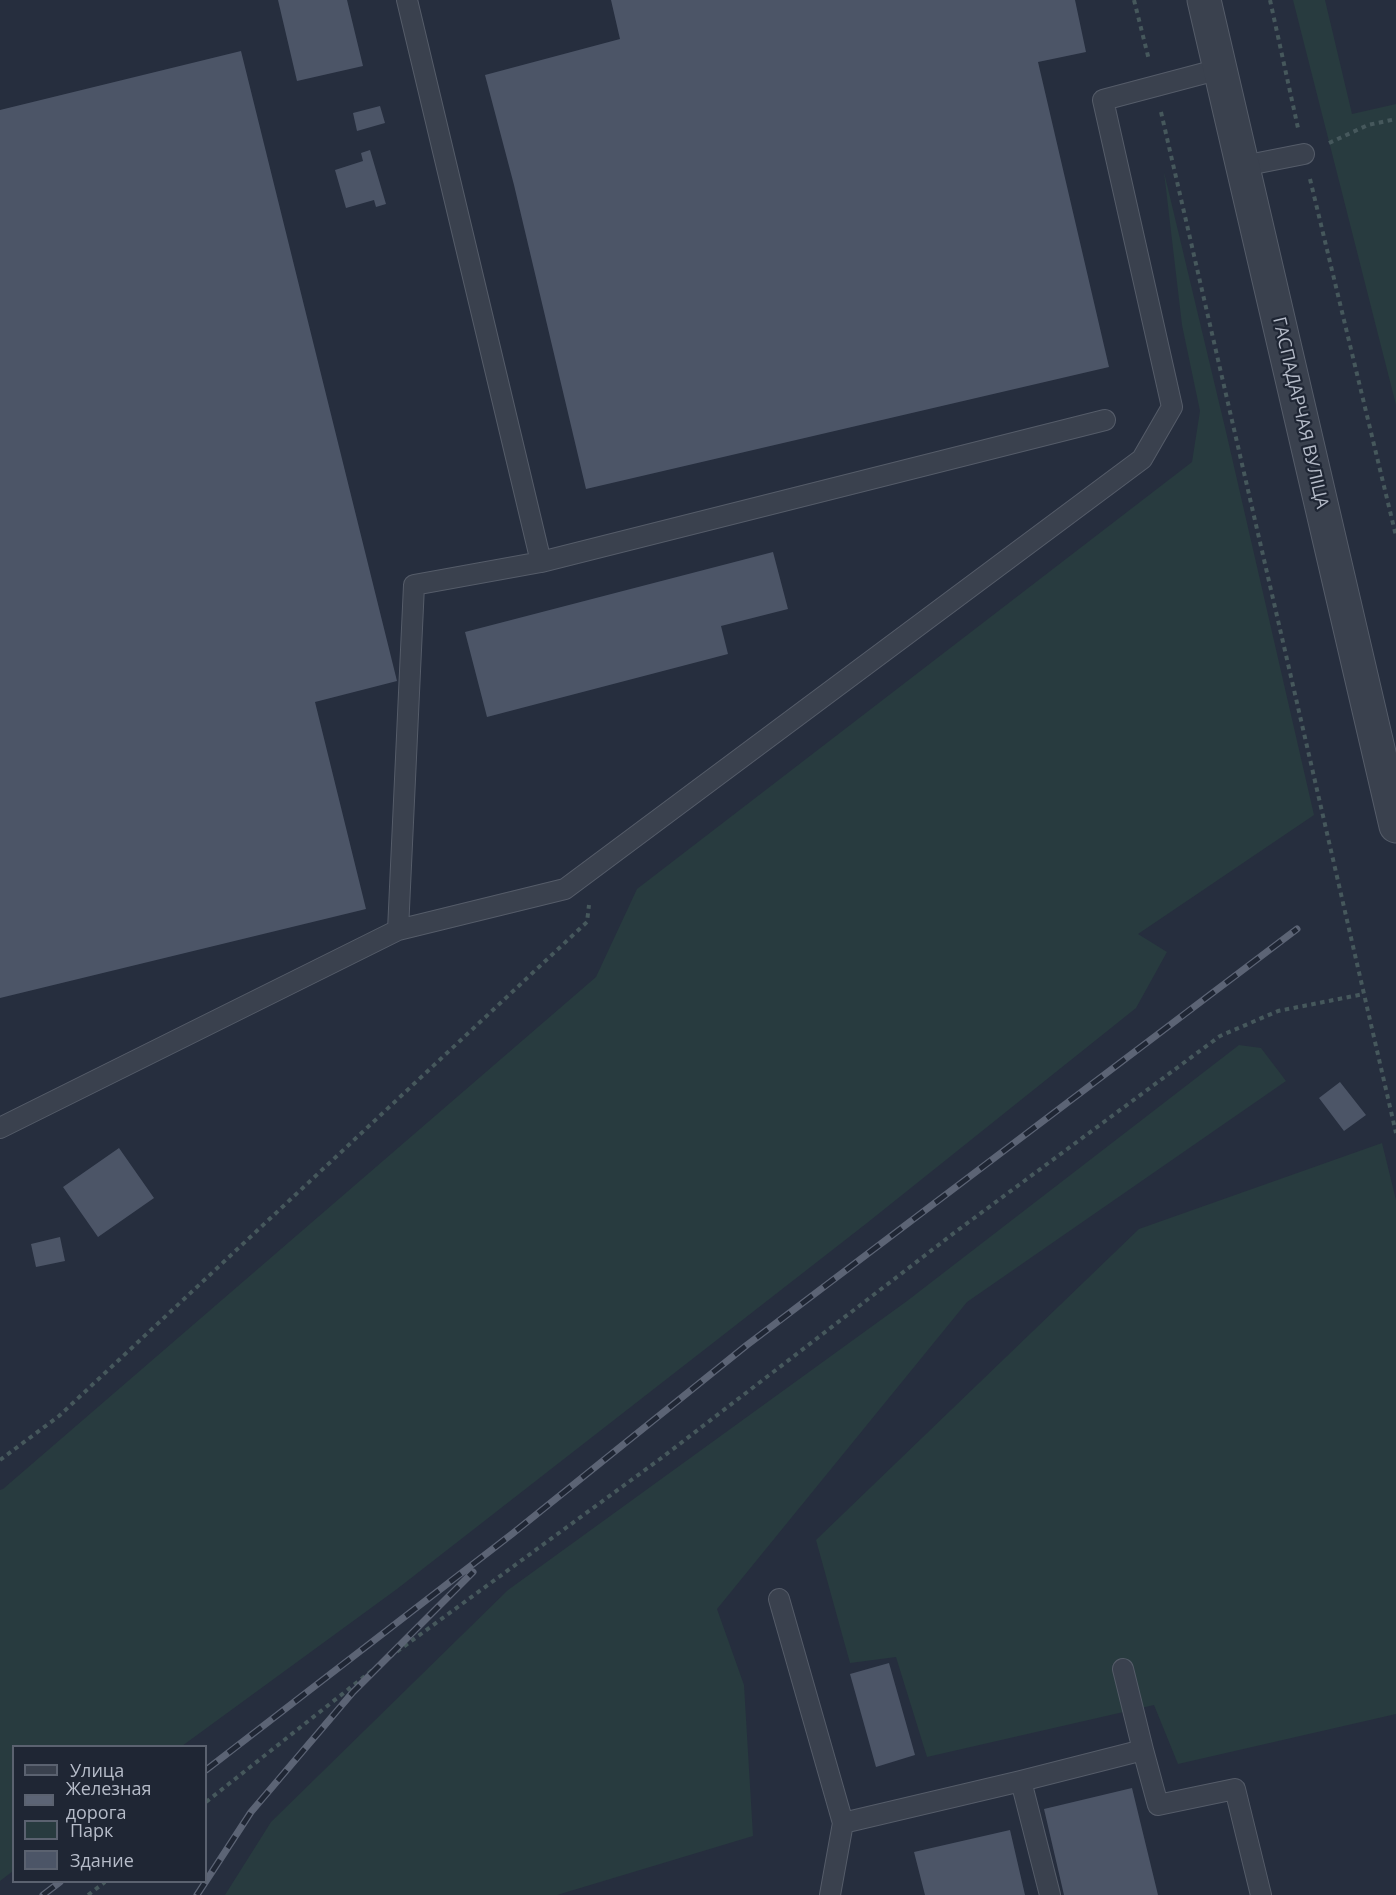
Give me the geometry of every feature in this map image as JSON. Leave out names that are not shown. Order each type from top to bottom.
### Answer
[{"type":"street","name":"ГАСПАДАРЧАЯ ВУЛІЦА","points":[[1204,0],[1396,826]]},
{"type":"lane","points":[[407,0],[541,562]]},
{"type":"lane","points":[[0,1128],[398,930],[565,889],[1142,459],[1172,407],[1103,100],[1220,69]]},
{"type":"lane","points":[[1243,166],[1304,154]]},
{"type":"lane","points":[[398,930],[414,585],[541,562],[1105,420]]},
{"type":"lane","points":[[779,1599],[843,1823],[830,1895]]},
{"type":"lane","points":[[1123,1669],[1158,1805],[1235,1789],[1261,1895]]},
{"type":"lane","points":[[843,1823],[1143,1750]]},
{"type":"lane","points":[[1021,1781],[1050,1895]]},
{"type":"path","points":[[1134,0],[1396,1133]]},
{"type":"path","points":[[1270,0],[1304,154],[1396,536]]},
{"type":"path","points":[[1304,154],[1368,125],[1396,119]]},
{"type":"path","points":[[0,1460],[59,1416],[587,922],[593,868]]},
{"type":"path","points":[[207,1801],[384,1661],[660,1459],[958,1230],[1220,1036],[1278,1011],[1364,994]]},
{"type":"path","points":[[88,1895],[103,1883]]},
{"type":"green space","points":[[1293,0],[1325,0],[1352,114],[1396,104],[1396,405]]},
{"type":"green space","points":[[1164,172],[1314,815],[1138,934],[1167,952],[1136,1008],[867,1223],[397,1589],[183,1745],[12,1745],[12,1872],[0,1881],[0,1490],[596,977],[637,889],[1192,462],[1200,411],[1182,325]]},
{"type":"green space","points":[[1239,1045],[1261,1048],[1286,1081],[967,1302],[717,1609],[744,1685],[753,1836],[557,1895],[225,1895],[271,1822],[508,1590],[907,1301]]},
{"type":"green space","points":[[1382,1143],[1396,1200],[1396,1714],[1178,1764],[1154,1705],[927,1757],[896,1657],[850,1663],[816,1540],[1139,1229]]},
{"type":"building","points":[[278,0],[347,0],[363,66],[297,81]]},
{"type":"building","points":[[611,0],[1075,0],[1086,52],[1038,62],[1109,367],[586,489],[514,185],[485,75],[620,39]]},
{"type":"building","points":[[241,51],[397,681],[315,702],[366,909],[0,998],[0,110]]},
{"type":"building","points":[[380,106],[385,123],[357,131],[353,113]]},
{"type":"building","points":[[370,150],[386,204],[376,207],[374,200],[346,208],[335,170],[363,161],[361,153]]},
{"type":"building","points":[[773,552],[788,609],[721,626],[728,654],[487,717],[465,632]]},
{"type":"building","points":[[1340,1082],[1366,1115],[1344,1131],[1319,1098]]},
{"type":"building","points":[[119,1148],[154,1198],[98,1237],[63,1187]]},
{"type":"building","points":[[60,1237],[65,1261],[36,1267],[31,1244]]},
{"type":"building","points":[[889,1663],[915,1755],[876,1767],[850,1674]]},
{"type":"building","points":[[1132,1788],[1158,1895],[1064,1895],[1044,1809]]},
{"type":"building","points":[[1010,1830],[1025,1895],[925,1895],[914,1852]]},
{"type":"railway","points":[[207,1769],[512,1534],[747,1345],[1297,929]]},
{"type":"railway","points":[[207,1880],[251,1812],[353,1692],[473,1572]]},
{"type":"railway","points":[[43,1895],[59,1883]]},
{"type":"railway","points":[[197,1895],[205,1883]]}]
